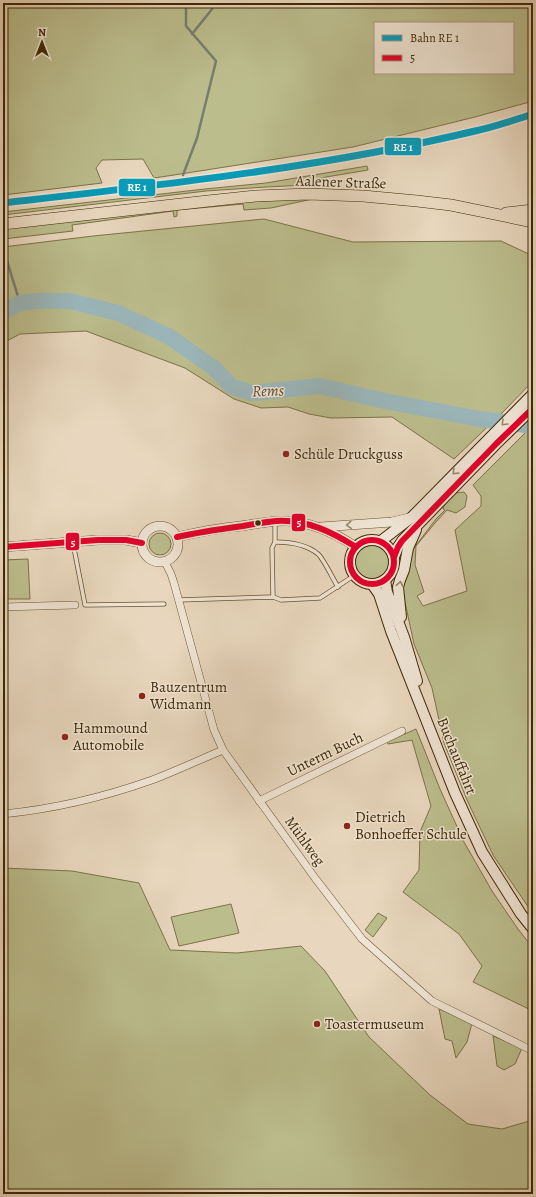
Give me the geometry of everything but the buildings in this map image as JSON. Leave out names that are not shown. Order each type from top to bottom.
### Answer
[{"type":"main road","name":"Aalener Straße","points":[[3,224],[256,196],[308,194],[363,196],[450,205],[533,222]]},
{"type":"main road","points":[[493,214],[533,210]]},
{"type":"main road","points":[[394,557],[390,548],[382,541],[368,540],[356,547],[351,558],[352,570],[360,580],[372,584],[385,580],[393,570],[394,557],[398,547],[416,520],[482,444],[531,401]]},
{"type":"main road","points":[[382,541],[416,520],[496,444],[531,401]]},
{"type":"main road","points":[[404,637],[398,587],[404,570],[408,548],[416,520]]},
{"type":"main road","points":[[385,580],[387,592],[404,637],[423,707]]},
{"type":"main road","name":"Buchauffahrt","points":[[372,584],[379,594],[391,631],[423,707],[455,793],[482,852],[521,914],[533,929]]},
{"type":"street","points":[[317,527],[416,520]]},
{"type":"street","points":[[177,537],[275,521],[294,522],[317,527],[356,547]]},
{"type":"street","points":[[153,527],[167,527],[175,533],[177,537],[178,549],[171,559],[165,562],[154,561],[149,558],[142,548],[142,542],[145,534],[153,527]]},
{"type":"street","points":[[3,547],[98,540],[126,540],[142,542]]},
{"type":"street","name":"Mühlweg","points":[[165,562],[171,574],[214,730],[223,750],[315,878],[362,939],[432,1001],[533,1051]]},
{"type":"street","points":[[3,607],[75,605]]},
{"type":"street","name":"Unterm Buch","points":[[259,801],[402,731]]},
{"type":"street","points":[[3,814],[46,809],[96,798],[152,780],[223,750]]},
{"type":"lane","points":[[273,598],[272,548],[275,542],[275,521]]},
{"type":"lane","points":[[73,542],[85,605],[164,604]]},
{"type":"lane","points":[[275,542],[286,542],[298,545],[319,554],[338,587]]},
{"type":"lane","points":[[178,600],[273,598],[281,600],[320,598],[355,575]]},
{"type":"green space","points":[[3,3],[533,3],[533,101],[353,147],[154,178],[143,159],[102,160],[96,168],[102,183],[3,195]]},
{"type":"green space","points":[[367,166],[368,170],[326,177],[307,185],[206,191],[3,215],[3,212],[266,183]]},
{"type":"green space","points":[[317,198],[271,208],[244,210],[243,204],[177,210],[177,216],[174,217],[173,211],[72,225],[73,231],[3,239],[3,228],[222,203]]},
{"type":"green space","points":[[264,219],[353,242],[501,241],[533,256],[533,381],[454,459],[392,417],[331,418],[309,414],[288,407],[261,408],[234,399],[185,368],[86,331],[20,334],[3,343],[3,247],[93,236]]},
{"type":"green space","points":[[533,425],[533,661],[530,660],[533,679],[533,914],[493,855],[467,800],[444,743],[432,688],[414,644],[403,593],[410,553],[436,519],[445,510],[443,509],[448,498],[452,494],[464,492],[467,496],[465,507],[456,513],[447,510],[416,546],[415,565],[424,592],[417,596],[423,606],[467,591],[455,530],[481,506],[481,496],[473,485]]},
{"type":"green space","points":[[160,533],[168,536],[171,544],[168,552],[160,555],[152,552],[149,544],[152,536]]},
{"type":"green space","points":[[372,545],[384,550],[389,562],[384,574],[372,579],[360,574],[355,562],[360,550]]},
{"type":"green space","points":[[28,559],[30,599],[3,599],[3,560]]},
{"type":"green space","points":[[416,729],[440,789],[464,842],[492,891],[533,948],[533,1011],[473,982],[482,966],[459,934],[403,892],[419,870],[420,832],[431,806],[412,740],[388,744],[387,742]]},
{"type":"green space","points":[[3,868],[72,871],[139,883],[170,950],[237,953],[301,946],[325,971],[369,1037],[430,1095],[468,1124],[502,1129],[533,1120],[533,1194],[3,1194]]},
{"type":"green space","points":[[231,904],[239,933],[179,946],[171,917]]},
{"type":"green space","points":[[378,913],[387,918],[373,937],[365,930]]},
{"type":"green space","points":[[439,1009],[472,1023],[467,1042],[456,1058],[452,1041],[445,1039]]},
{"type":"green space","points":[[493,1036],[522,1048],[515,1064],[504,1070],[497,1066]]},
{"type":"waterway","points":[[183,175],[197,138],[216,61],[186,26],[186,3]]},
{"type":"waterway","points":[[192,34],[217,3]]},
{"type":"waterway","points":[[4,251],[20,303]]},
{"type":"waterway","name":"Rems","points":[[3,312],[20,303],[36,301],[70,301],[118,313],[168,336],[214,368],[232,387],[253,393],[320,386],[385,401],[479,419],[533,426]]},
{"type":"transit line","points":[[3,203],[181,182],[299,165],[417,144],[490,128],[533,114]]},
{"type":"transit line","name":"5","points":[[394,557],[402,541],[533,408]]},
{"type":"transit line","name":"5","points":[[177,537],[264,522],[287,521],[308,524],[338,536],[356,547]]},
{"type":"transit line","name":"5","points":[[3,547],[98,540],[126,540],[142,543]]},
{"type":"transit line","name":"5","points":[[372,540],[384,544],[390,550],[394,562],[390,574],[384,580],[372,584],[360,580],[354,574],[350,562],[354,550],[360,544],[372,540]]},
{"type":"place","name":"Schüle Druckguss","points":[[286,454]]},
{"type":"place","name":"Bauzentrum Widmann","points":[[142,696]]},
{"type":"place","name":"Hammound Automobile","points":[[65,737]]},
{"type":"place","name":"Dietrich Bonhoeffer Schule","points":[[347,826]]},
{"type":"place","name":"Toastermuseum","points":[[317,1024]]}]
